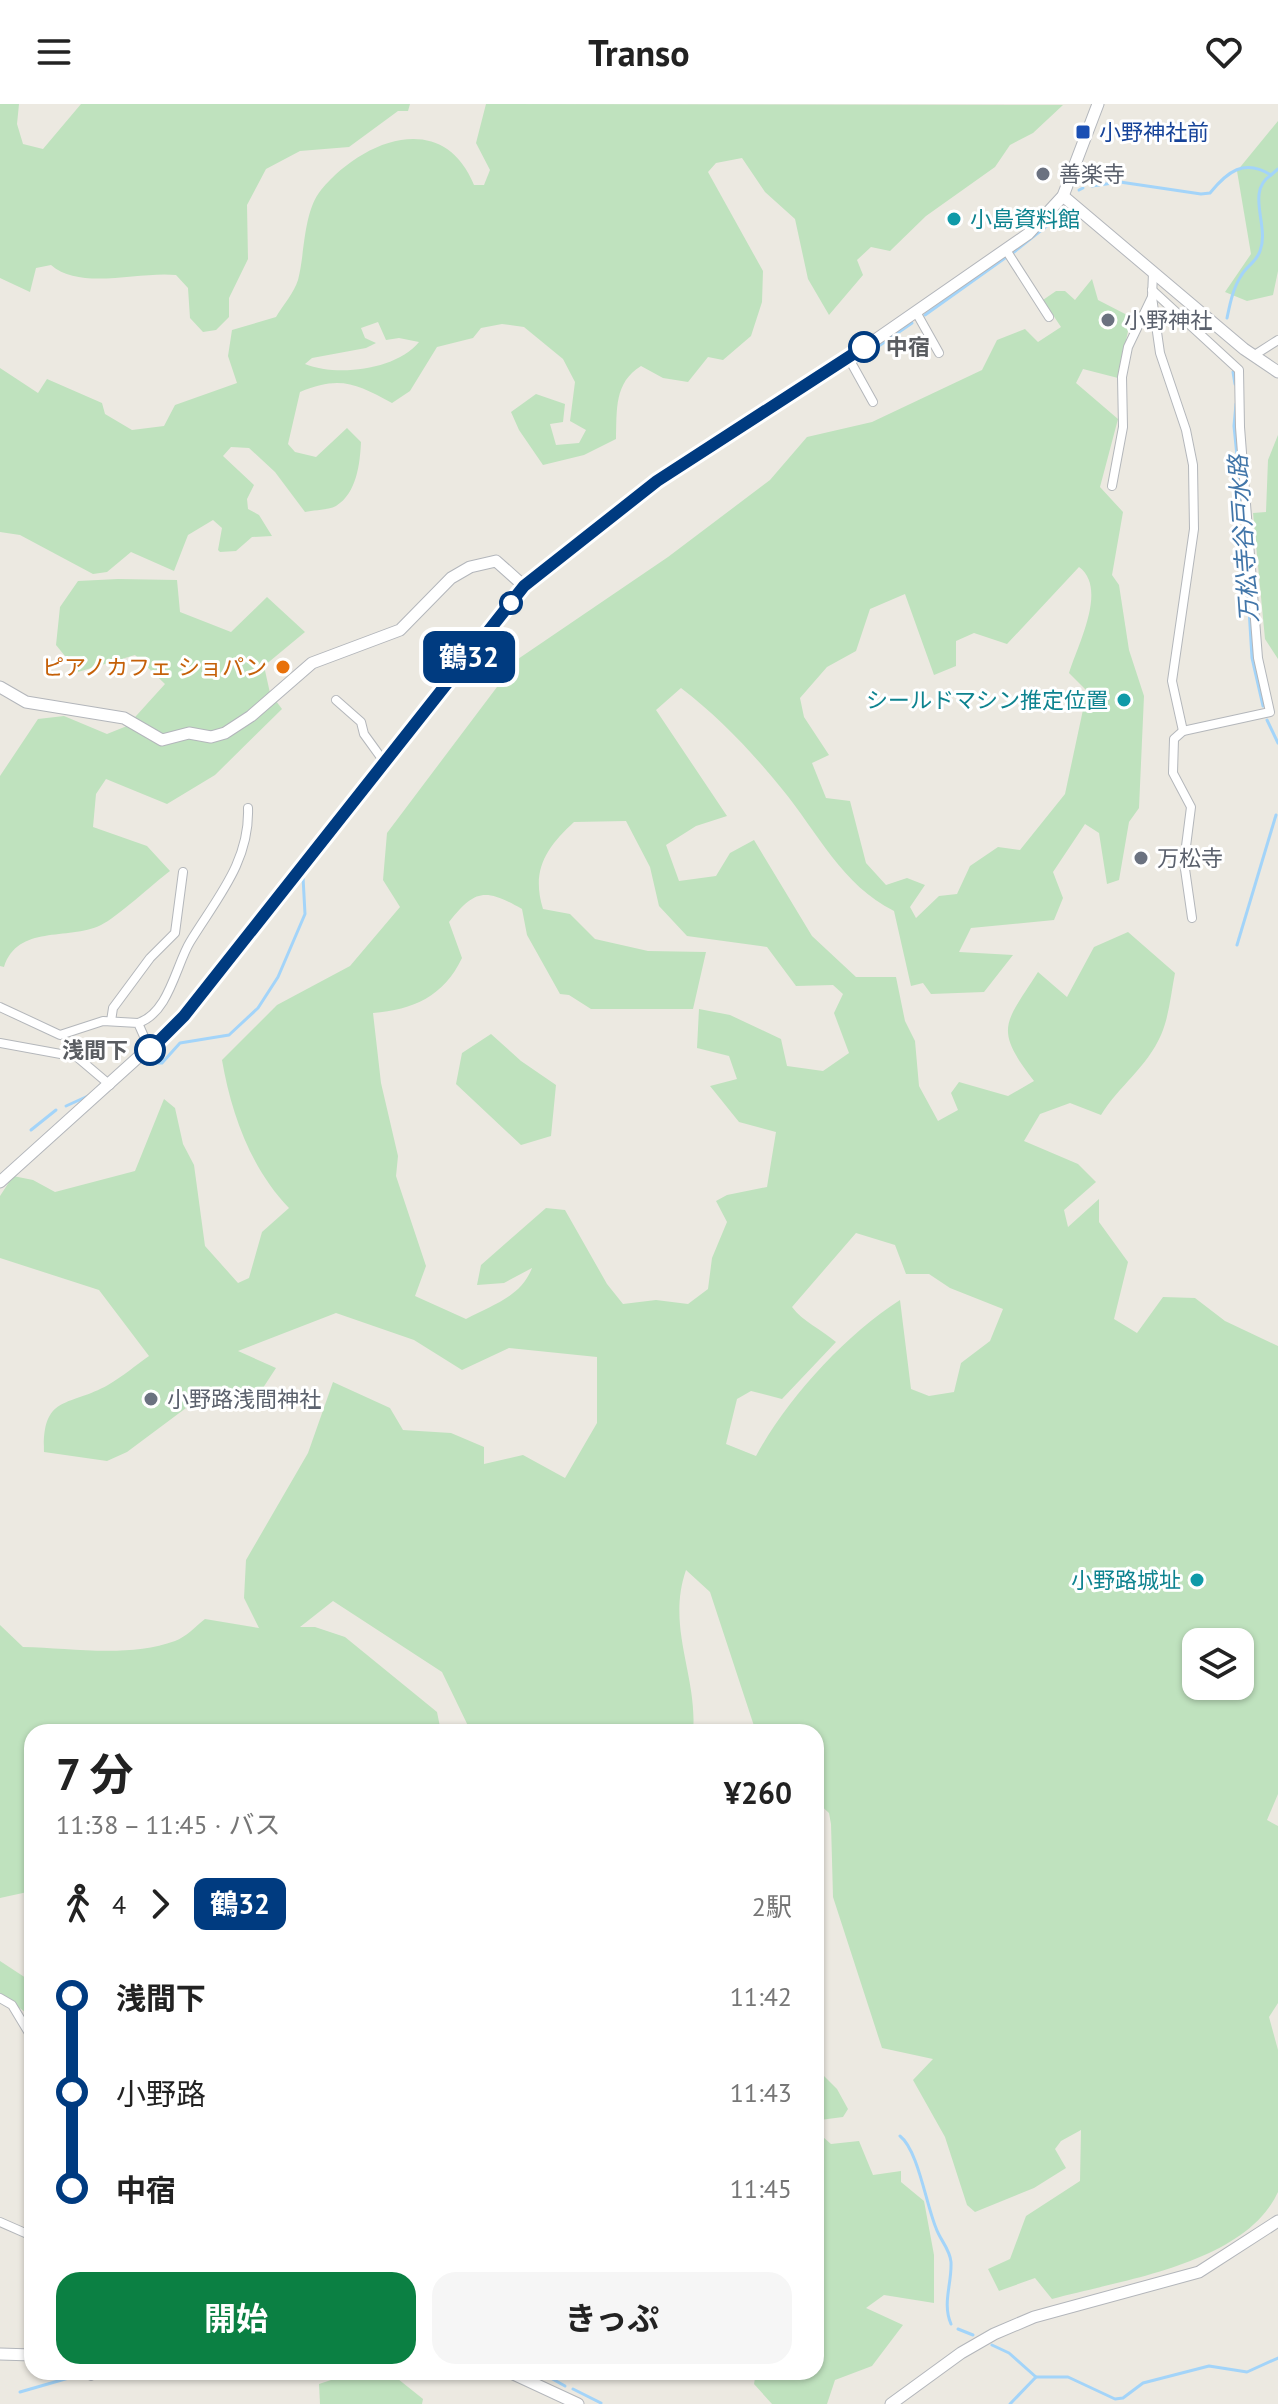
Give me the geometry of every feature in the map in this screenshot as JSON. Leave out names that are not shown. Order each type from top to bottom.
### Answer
[{"type":"main road","points":[[0,1182],[150,1050],[184,1016],[524,586],[657,481],[916,312],[1041,223],[1063,196],[1098,104]]},
{"type":"main road","points":[[1063,196],[1253,356],[1278,372]]},
{"type":"main road","points":[[3,692],[34,704],[124,718],[165,740],[189,733],[220,735],[251,716],[319,660],[407,626],[443,583],[464,570],[496,561],[524,586]]},
{"type":"main road","points":[[891,2404],[961,2353],[1006,2329],[1034,2317],[1208,2274],[1278,2221]]},
{"type":"main road","points":[[0,2354],[24,2355]]},
{"type":"main road","points":[[526,2380],[578,2404]]},
{"type":"street","points":[[1006,250],[1049,317]]},
{"type":"street","points":[[1153,273],[1152,293],[1166,378],[1186,430],[1193,465],[1194,529],[1172,681],[1183,731]]},
{"type":"street","points":[[1112,486],[1123,427],[1122,377],[1128,347],[1152,293]]},
{"type":"street","points":[[1152,293],[1239,370],[1240,427],[1258,658],[1270,712],[1183,731],[1174,739],[1173,773],[1191,807],[1184,862],[1192,918]]},
{"type":"street","points":[[916,312],[939,353]]},
{"type":"street","points":[[1253,356],[1278,340]]},
{"type":"street","points":[[848,357],[873,402]]},
{"type":"street","points":[[336,700],[361,722],[364,734],[385,763]]},
{"type":"street","points":[[0,1007],[60,1035],[111,1021],[138,1023],[147,1019],[170,989],[188,944],[221,899],[241,855],[248,808]]},
{"type":"street","points":[[111,1021],[113,1008],[122,995],[150,958],[175,933],[183,872]]},
{"type":"street","points":[[138,1023],[150,1050]]},
{"type":"street","points":[[0,1043],[77,1057],[110,1085]]},
{"type":"street","points":[[0,1998],[12,2005],[24,2025]]},
{"type":"street","points":[[0,2222],[24,2232]]},
{"type":"green space","points":[[0,104],[19,104],[17,124],[23,144],[43,149],[81,104],[410,104],[408,111],[398,111],[349,147],[300,151],[266,169],[247,205],[248,259],[229,298],[229,317],[216,330],[203,332],[190,318],[188,288],[176,275],[94,279],[63,273],[51,265],[36,268],[30,292],[0,278]]},
{"type":"green space","points":[[486,104],[1063,105],[1033,133],[1010,145],[995,167],[926,216],[890,251],[871,247],[857,260],[863,275],[829,315],[808,279],[795,219],[765,192],[742,158],[716,163],[708,172],[763,271],[762,302],[751,336],[723,360],[708,357],[688,382],[663,378],[641,366],[621,389],[616,439],[584,455],[543,465],[519,430],[511,412],[536,394],[565,404],[563,422],[550,424],[556,445],[579,443],[586,430],[570,421],[575,382],[563,359],[524,327],[502,324],[481,328],[473,338],[437,347],[410,391],[392,403],[348,384],[326,384],[300,392],[288,444],[295,452],[316,457],[347,428],[361,442],[353,486],[336,506],[305,512],[275,472],[249,448],[231,447],[223,456],[254,485],[247,499],[248,509],[259,515],[272,536],[252,537],[236,551],[218,550],[222,528],[213,520],[188,535],[174,571],[131,552],[107,572],[93,574],[20,535],[0,532],[0,368],[38,393],[47,379],[102,403],[105,414],[132,430],[164,426],[175,405],[237,383],[228,356],[232,330],[276,317],[298,280],[315,199],[338,172],[379,146],[401,140],[423,140],[443,146],[460,161],[474,185],[484,185],[490,170],[476,143]],"holes":[[[378,322],[386,340],[399,338],[419,342],[409,352],[381,365],[333,370],[305,364],[312,358],[366,348],[376,343],[365,338],[361,328]]]},
{"type":"green space","points":[[1278,121],[1278,271],[1273,295],[1247,301],[1225,292],[1251,254],[1237,171]]},
{"type":"green space","points":[[1092,279],[1098,300],[1131,317],[1118,378],[1083,369],[1076,383],[1118,419],[1100,487],[1123,512],[1112,575],[1119,585],[1129,650],[1144,696],[1139,808],[1129,822],[1119,880],[1107,884],[1099,833],[1085,824],[1053,872],[1063,898],[1054,920],[971,928],[959,952],[1013,955],[984,992],[931,994],[923,983],[911,986],[894,911],[845,873],[782,789],[734,736],[681,688],[656,710],[727,816],[696,826],[666,845],[679,881],[716,876],[730,853],[754,840],[812,936],[856,977],[896,977],[905,1021],[915,1041],[919,1086],[938,1121],[958,1110],[951,1093],[959,1082],[1008,1096],[1034,1081],[1013,1049],[1008,1026],[1011,1015],[1038,972],[1067,997],[1094,947],[1128,932],[1175,973],[1161,1035],[1141,1067],[1101,1115],[1070,1103],[1040,1114],[1024,1141],[1078,1164],[1096,1182],[1064,1210],[1068,1227],[1099,1199],[1099,1222],[1128,1262],[1114,1319],[1137,1333],[1163,1297],[1195,1298],[1225,1321],[1278,1346],[1278,1794],[1267,1820],[1278,1826],[1278,2003],[1269,2017],[1278,2050],[1278,2192],[1262,2216],[1238,2236],[1210,2252],[1145,2276],[1052,2299],[1035,2278],[999,2291],[988,2269],[1010,2259],[1026,2216],[1080,2181],[1081,2130],[1061,2141],[1055,2149],[1066,2168],[1034,2188],[975,2212],[967,2205],[945,2137],[913,2080],[933,2059],[882,2048],[833,1897],[831,1824],[829,1813],[824,1808],[824,1724],[753,1724],[710,1592],[686,1570],[679,1612],[693,1724],[467,1724],[442,1672],[333,1601],[300,1627],[315,1627],[345,1637],[437,1712],[439,1724],[24,1724],[24,1893],[0,1898],[0,1625],[23,1647],[100,1651],[139,1649],[175,1641],[205,1619],[259,1628],[244,1598],[246,1560],[308,1453],[333,1382],[390,1408],[403,1430],[451,1433],[484,1447],[484,1464],[523,1455],[565,1478],[597,1423],[597,1357],[509,1348],[462,1370],[414,1340],[336,1313],[238,1351],[276,1368],[261,1391],[186,1408],[127,1452],[107,1461],[44,1452],[45,1433],[53,1411],[108,1385],[149,1356],[99,1290],[0,1258],[0,1196],[13,1176],[33,1180],[55,1192],[135,1171],[164,1099],[175,1108],[183,1144],[194,1165],[205,1246],[238,1283],[249,1278],[262,1232],[289,1208],[253,1158],[237,1120],[222,1060],[277,1005],[350,966],[400,907],[383,880],[387,833],[518,659],[668,557],[770,480],[807,437],[872,422],[982,370],[997,340],[1025,329],[1038,342],[1061,327],[1043,300],[1056,291],[1065,291],[1075,300]],"holes":[[[1079,567],[1087,576],[1091,602],[1069,673],[1087,691],[1065,794],[1020,850],[998,847],[970,866],[957,894],[939,896],[916,918],[910,907],[925,885],[907,878],[886,885],[866,863],[850,801],[826,798],[812,763],[829,755],[804,717],[800,698],[827,667],[856,651],[870,609],[905,594],[934,675],[956,666],[956,641],[974,633],[1007,644]],[[626,821],[650,867],[659,906],[687,936],[767,947],[796,986],[833,985],[843,994],[834,1013],[849,1053],[823,1071],[787,1066],[781,1039],[730,1015],[699,1009],[697,1048],[729,1056],[737,1079],[710,1086],[739,1122],[776,1132],[767,1187],[727,1195],[716,1201],[727,1222],[712,1258],[708,1289],[688,1304],[656,1300],[623,1304],[607,1284],[565,1210],[546,1208],[481,1265],[477,1285],[504,1283],[532,1268],[521,1286],[505,1299],[466,1319],[415,1296],[426,1266],[396,1176],[398,1156],[381,1083],[373,1013],[426,999],[446,982],[462,958],[449,922],[466,903],[481,895],[499,898],[522,909],[527,935],[560,994],[569,995],[591,1009],[693,1009],[706,952],[648,951],[595,939],[570,914],[543,909],[540,871],[549,851],[574,822]],[[856,1233],[895,1245],[906,1274],[929,1274],[950,1288],[1003,1309],[990,1341],[961,1363],[954,1392],[929,1396],[911,1389],[900,1300],[859,1331],[819,1370],[784,1412],[756,1456],[726,1444],[737,1399],[751,1391],[782,1399],[836,1342],[792,1307]]]},
{"type":"green space","points":[[1278,435],[1278,659],[1265,639],[1253,513],[1266,512],[1268,460]]},
{"type":"green space","points":[[177,580],[180,612],[231,632],[267,597],[305,632],[264,666],[270,693],[282,709],[215,775],[167,804],[106,779],[96,794],[93,827],[147,846],[170,871],[101,925],[32,939],[11,954],[4,967],[0,966],[0,776],[38,719],[64,716],[107,734],[127,726],[165,684],[135,655],[78,672],[56,645],[60,607],[78,581]]},
{"type":"green space","points":[[491,1034],[521,1061],[556,1085],[551,1136],[521,1145],[456,1084],[462,1053]]},
{"type":"green space","points":[[0,1961],[24,1977],[24,2011],[0,1994]]},
{"type":"green space","points":[[824,2076],[837,2089],[848,2109],[843,2117],[824,2119]]},
{"type":"green space","points":[[824,2138],[831,2144],[859,2141],[873,2175],[901,2171],[901,2182],[924,2201],[934,2255],[934,2303],[884,2295],[866,2308],[903,2325],[872,2366],[835,2380],[827,2404],[772,2404],[754,2384],[755,2380],[824,2380]]},
{"type":"green space","points":[[331,2380],[399,2380],[423,2399],[422,2404],[320,2404],[319,2384]]},
{"type":"waterway","points":[[1092,186],[1120,182],[1201,194],[1210,193],[1237,170],[1252,168],[1271,175],[1278,169]]},
{"type":"waterway","name":"万松寺谷戸水路","points":[[1227,318],[1238,281],[1260,251],[1260,191],[1263,182],[1271,175]]},
{"type":"waterway","points":[[1079,190],[1083,188]]},
{"type":"waterway","points":[[1014,252],[1058,217]]},
{"type":"waterway","points":[[925,315],[1005,258]]},
{"type":"waterway","points":[[857,361],[912,323]]},
{"type":"waterway","points":[[824,380],[847,366]]},
{"type":"waterway","name":"万松寺谷戸水路","points":[[1233,372],[1235,384]]},
{"type":"waterway","name":"万松寺谷戸水路","points":[[1236,404],[1234,426],[1243,516]]},
{"type":"waterway","name":"万松寺谷戸水路","points":[[1245,543],[1252,658],[1263,706]]},
{"type":"waterway","name":"万松寺谷戸水路","points":[[1267,720],[1278,743]]},
{"type":"waterway","name":"万松寺谷戸水路","points":[[1237,945],[1276,815]]},
{"type":"waterway","points":[[158,1063],[162,1063],[180,1043],[229,1035],[258,1008],[278,977],[305,914],[303,877]]},
{"type":"waterway","points":[[66,1106],[88,1096]]},
{"type":"waterway","points":[[31,1130],[56,1110]]},
{"type":"waterway","points":[[900,2136],[912,2153],[936,2228],[950,2257],[947,2309],[951,2324]]},
{"type":"waterway","points":[[958,2329],[973,2335]]},
{"type":"waterway","points":[[992,2345],[1009,2353],[1036,2377]]},
{"type":"waterway","points":[[1010,2404],[1036,2377],[1068,2377],[1115,2399],[1123,2398],[1143,2383],[1209,2366],[1247,2372],[1278,2358]]},
{"type":"waterway","points":[[20,2392],[62,2380]]},
{"type":"waterway","points":[[554,2380],[565,2386]]},
{"type":"waterway","points":[[573,2389],[601,2403]]},
{"type":"bus line","name":"鶴32","points":[[150,1050],[184,1016],[524,586],[657,481],[864,347]]},
{"type":"place","name":"小野神社前","points":[[1083,132]]},
{"type":"place","name":"善楽寺","points":[[1043,174]]},
{"type":"place","name":"小島資料館","points":[[954,219]]},
{"type":"place","name":"小野神社","points":[[1108,320]]},
{"type":"place","name":"中宿","points":[[864,347]]},
{"type":"place","name":"ピアノカフェ ショパン","points":[[283,667]]},
{"type":"place","name":"シールドマシン推定位置","points":[[1124,700]]},
{"type":"place","name":"万松寺","points":[[1141,858]]},
{"type":"place","name":"浅間下","points":[[150,1050]]},
{"type":"place","name":"小野路浅間神社","points":[[151,1399]]},
{"type":"place","name":"小野路城址","points":[[1197,1580]]}]
